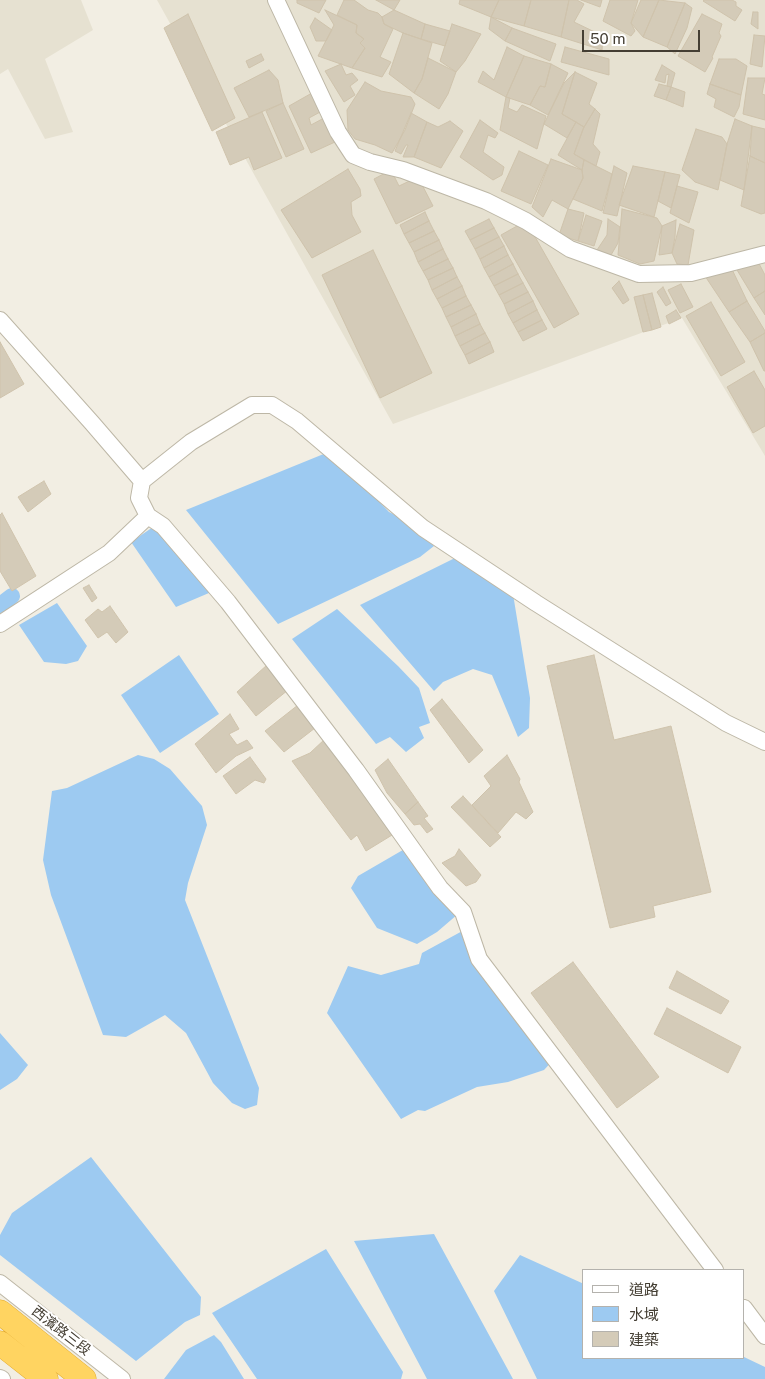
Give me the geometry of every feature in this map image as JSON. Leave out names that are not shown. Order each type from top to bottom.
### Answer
[{"type":"highway","points":[[0,1312],[84,1379]]},
{"type":"highway","points":[[0,1343],[46,1379]]},
{"type":"street","points":[[276,0],[338,132],[353,155],[370,162],[403,170],[486,201],[526,221],[570,249],[639,274],[690,273],[765,254]]},
{"type":"street","points":[[0,320],[142,481]]},
{"type":"street","points":[[714,1269],[479,959],[463,912],[440,888],[356,770],[228,602],[163,526],[148,516],[139,498],[142,481],[191,442],[252,405],[272,405],[297,421],[423,528],[536,603],[726,723],[765,742]]},
{"type":"street","points":[[0,624],[109,553],[148,516]]},
{"type":"street","name":"西濱路三段","points":[[0,1282],[122,1379]]},
{"type":"street","points":[[745,1309],[765,1336]]},
{"type":"shaded area","points":[[0,0],[81,0],[93,30],[45,59],[73,132],[45,139],[8,69],[0,74]]},
{"type":"shaded area","points":[[157,0],[765,0],[765,456],[682,318],[393,424]]},
{"type":"water","points":[[331,451],[389,512],[403,519],[434,546],[420,557],[278,624],[186,510]]},
{"type":"water","points":[[159,523],[216,590],[176,607],[131,542]]},
{"type":"water","points":[[459,556],[513,594],[530,698],[529,728],[518,737],[492,675],[473,669],[443,682],[434,691],[360,605]]},
{"type":"water","points":[[57,603],[87,646],[78,661],[66,664],[44,662],[19,625]]},
{"type":"water","points":[[337,609],[419,688],[430,723],[419,727],[424,738],[406,752],[390,737],[376,744],[292,639]]},
{"type":"water","points":[[179,655],[219,714],[160,753],[121,695]]},
{"type":"water","points":[[138,755],[154,759],[170,769],[202,806],[207,825],[188,883],[185,900],[259,1088],[257,1105],[245,1109],[232,1103],[213,1083],[186,1033],[165,1015],[126,1037],[103,1035],[51,895],[43,860],[52,791],[67,788]]},
{"type":"water","points":[[408,847],[458,914],[437,932],[417,944],[377,928],[351,888],[358,876]]},
{"type":"water","points":[[466,929],[557,1056],[544,1070],[508,1082],[477,1087],[425,1111],[418,1110],[401,1119],[327,1013],[348,966],[381,975],[419,964],[422,953]]},
{"type":"water","points":[[0,1033],[28,1065],[17,1079],[0,1090]]},
{"type":"water","points":[[91,1157],[201,1297],[200,1315],[185,1322],[136,1361],[0,1255],[0,1235],[12,1213]]},
{"type":"water","points":[[434,1234],[513,1379],[427,1379],[354,1241]]},
{"type":"water","points":[[326,1249],[403,1372],[401,1379],[257,1379],[212,1313]]},
{"type":"water","points":[[520,1255],[582,1283],[582,1359],[745,1359],[745,1357],[765,1367],[765,1379],[537,1379],[494,1291]]},
{"type":"water","points":[[214,1335],[221,1342],[244,1379],[164,1379],[186,1350]]},
{"type":"building","points":[[297,0],[326,0],[319,13],[297,3]]},
{"type":"building","points":[[344,0],[354,0],[368,10],[378,13],[382,17],[384,24],[393,29],[380,57],[391,62],[382,77],[352,68],[365,48],[360,43],[364,39],[356,33],[357,25],[337,15]]},
{"type":"building","points":[[376,0],[400,0],[394,10]]},
{"type":"building","points":[[460,0],[499,0],[491,17],[459,4]]},
{"type":"building","points":[[499,0],[531,0],[524,26],[491,17]]},
{"type":"building","points":[[531,0],[569,0],[561,37],[524,26]]},
{"type":"building","points":[[569,0],[577,0],[584,4],[574,22],[603,36],[602,50],[561,37]]},
{"type":"building","points":[[581,0],[602,0],[600,7]]},
{"type":"building","points":[[610,0],[638,0],[631,23],[635,31],[631,36],[603,21]]},
{"type":"building","points":[[641,0],[659,0],[643,37],[631,23]]},
{"type":"building","points":[[659,0],[685,3],[667,47],[643,37]]},
{"type":"building","points":[[704,0],[732,0],[742,10],[735,21]]},
{"type":"building","points":[[685,3],[692,8],[687,28],[675,54],[667,47]]},
{"type":"building","points":[[325,10],[357,25],[356,33],[364,39],[360,43],[365,48],[352,68],[318,56],[334,25]]},
{"type":"building","points":[[394,10],[425,24],[421,39],[384,24],[382,17]]},
{"type":"building","points":[[753,12],[758,12],[758,29],[751,24]]},
{"type":"building","points":[[188,14],[235,118],[212,131],[164,28]]},
{"type":"building","points":[[702,14],[722,24],[719,33],[721,36],[713,58],[705,72],[678,56]]},
{"type":"building","points":[[491,17],[512,28],[505,41],[489,29]]},
{"type":"building","points":[[315,18],[332,30],[326,41],[316,41],[310,27]]},
{"type":"building","points":[[425,24],[450,31],[445,46],[421,39]]},
{"type":"building","points":[[452,24],[481,34],[456,72],[440,61]]},
{"type":"building","points":[[512,28],[556,44],[550,61],[505,41]]},
{"type":"building","points":[[403,33],[432,43],[422,79],[414,93],[389,74]]},
{"type":"building","points":[[754,35],[765,36],[762,67],[750,64]]},
{"type":"building","points":[[507,47],[524,56],[506,97],[478,82],[483,71],[494,80]]},
{"type":"building","points":[[565,47],[609,59],[609,75],[561,62]]},
{"type":"building","points":[[261,54],[264,60],[249,68],[246,61]]},
{"type":"building","points":[[524,56],[551,64],[545,87],[540,86],[530,105],[506,97]]},
{"type":"building","points":[[428,58],[456,72],[448,94],[439,109],[414,93],[422,79]]},
{"type":"building","points":[[719,59],[736,59],[747,66],[741,95],[710,84]]},
{"type":"building","points":[[341,64],[346,75],[352,73],[358,80],[350,86],[355,95],[344,102],[325,71]]},
{"type":"building","points":[[551,64],[568,73],[548,115],[530,105],[540,86],[545,87]]},
{"type":"building","points":[[662,65],[675,73],[671,87],[667,86],[669,74],[666,75],[665,83],[655,80]]},
{"type":"building","points":[[269,70],[278,80],[283,103],[249,117],[234,88]]},
{"type":"building","points":[[575,72],[597,83],[589,104],[595,109],[584,127],[562,114]]},
{"type":"building","points":[[575,72],[562,114],[576,122],[567,138],[544,124],[564,83]]},
{"type":"building","points":[[748,78],[765,78],[762,94],[765,95],[765,120],[743,114]]},
{"type":"building","points":[[365,82],[381,91],[411,97],[415,104],[405,130],[392,153],[355,139],[348,130],[347,110]]},
{"type":"building","points":[[659,84],[671,87],[666,100],[654,96]]},
{"type":"building","points":[[710,84],[741,95],[739,107],[734,117],[714,107],[716,99],[707,94]]},
{"type":"building","points":[[671,87],[685,92],[683,107],[666,100]]},
{"type":"building","points":[[312,93],[322,111],[309,118],[311,125],[324,118],[335,142],[311,153],[289,106]]},
{"type":"building","points":[[506,97],[510,98],[508,108],[517,112],[522,105],[546,116],[537,149],[500,130]]},
{"type":"building","points":[[283,103],[304,149],[286,157],[266,111]]},
{"type":"building","points":[[595,109],[600,114],[593,144],[600,152],[596,166],[574,154],[583,129]]},
{"type":"building","points":[[262,112],[282,158],[254,170],[249,157],[230,165],[216,132]]},
{"type":"building","points":[[411,113],[427,122],[414,157],[403,157],[408,145],[406,145],[401,154],[395,151]]},
{"type":"building","points":[[735,119],[752,126],[744,190],[720,180],[727,144]]},
{"type":"building","points":[[480,120],[498,133],[495,138],[488,135],[483,152],[504,167],[502,175],[493,180],[460,157]]},
{"type":"building","points":[[450,121],[463,131],[441,168],[414,157],[427,122],[438,127]]},
{"type":"building","points":[[576,122],[584,127],[574,154],[584,160],[582,170],[558,155]]},
{"type":"building","points":[[752,126],[765,129],[765,163],[750,156]]},
{"type":"building","points":[[696,129],[722,137],[727,144],[718,190],[695,182],[682,170]]},
{"type":"building","points":[[519,151],[548,165],[531,204],[501,191]]},
{"type":"building","points":[[750,156],[765,163],[765,213],[761,214],[741,206]]},
{"type":"building","points":[[551,159],[582,170],[583,178],[568,209],[552,200],[543,217],[532,207]]},
{"type":"building","points":[[584,160],[612,174],[602,211],[573,199],[583,178]]},
{"type":"building","points":[[614,166],[627,173],[617,216],[603,213]]},
{"type":"building","points":[[633,166],[665,172],[654,217],[619,205]]},
{"type":"building","points":[[348,169],[360,189],[361,196],[351,202],[352,215],[361,232],[312,258],[281,210]]},
{"type":"building","points":[[391,170],[399,186],[418,177],[433,206],[396,224],[374,179]]},
{"type":"building","points":[[665,172],[680,175],[671,208],[658,201]]},
{"type":"building","points":[[677,186],[698,192],[689,223],[670,213]]},
{"type":"building","points":[[568,209],[584,213],[578,241],[559,235]]},
{"type":"building","points":[[622,209],[657,218],[662,226],[654,261],[640,264],[618,255]]},
{"type":"building","points":[[425,212],[429,221],[404,234],[400,225]]},
{"type":"building","points":[[586,215],[602,221],[594,246],[578,241]]},
{"type":"building","points":[[489,219],[494,228],[470,240],[465,231]]},
{"type":"building","points":[[608,219],[620,227],[618,243],[611,255],[597,250],[607,235]]},
{"type":"building","points":[[676,220],[672,253],[659,255],[662,226]]},
{"type":"building","points":[[429,221],[434,231],[409,243],[404,234]]},
{"type":"building","points":[[526,221],[579,314],[554,328],[501,235]]},
{"type":"building","points":[[680,224],[694,230],[688,265],[677,264],[672,253]]},
{"type":"building","points":[[494,228],[499,237],[475,249],[470,240]]},
{"type":"building","points":[[434,231],[439,240],[414,252],[409,243]]},
{"type":"building","points":[[499,237],[504,246],[480,259],[475,249]]},
{"type":"building","points":[[439,240],[443,249],[418,262],[414,252]]},
{"type":"building","points":[[504,246],[508,255],[484,268],[480,259]]},
{"type":"building","points":[[443,249],[448,259],[423,271],[418,262]]},
{"type":"building","points":[[373,250],[432,373],[380,398],[322,275]]},
{"type":"building","points":[[508,255],[513,264],[489,277],[484,268]]},
{"type":"building","points":[[755,256],[765,275],[765,291],[754,298],[734,265]]},
{"type":"building","points":[[448,259],[453,268],[428,280],[423,271]]},
{"type":"building","points":[[729,263],[747,301],[729,312],[701,270]]},
{"type":"building","points":[[513,264],[518,274],[494,286],[489,277]]},
{"type":"building","points":[[453,268],[457,277],[432,290],[428,280]]},
{"type":"building","points":[[518,274],[523,283],[499,295],[494,286]]},
{"type":"building","points":[[457,277],[462,286],[437,299],[432,290]]},
{"type":"building","points":[[619,281],[629,300],[623,304],[612,288]]},
{"type":"building","points":[[523,283],[528,292],[504,304],[499,295]]},
{"type":"building","points":[[681,284],[693,307],[680,313],[668,290]]},
{"type":"building","points":[[462,286],[466,296],[442,308],[437,299]]},
{"type":"building","points":[[663,287],[671,303],[666,306],[657,292]]},
{"type":"building","points":[[765,291],[765,315],[754,298]]},
{"type":"building","points":[[528,292],[533,301],[508,314],[504,304]]},
{"type":"building","points":[[652,293],[661,327],[652,330],[643,295]]},
{"type":"building","points":[[643,295],[652,330],[643,332],[634,297]]},
{"type":"building","points":[[466,296],[471,305],[446,317],[442,308]]},
{"type":"building","points":[[533,301],[537,310],[513,323],[508,314]]},
{"type":"building","points":[[747,301],[765,331],[765,333],[750,342],[729,312]]},
{"type":"building","points":[[711,302],[745,362],[721,376],[686,316]]},
{"type":"building","points":[[471,305],[476,314],[451,327],[446,317]]},
{"type":"building","points":[[537,310],[542,320],[518,332],[513,323]]},
{"type":"building","points":[[676,310],[681,318],[669,324],[666,316]]},
{"type":"building","points":[[476,314],[480,324],[455,336],[451,327]]},
{"type":"building","points":[[542,320],[547,329],[523,341],[518,332]]},
{"type":"building","points":[[480,324],[485,333],[460,346],[455,336]]},
{"type":"building","points":[[485,333],[490,342],[465,355],[460,346]]},
{"type":"building","points":[[765,333],[765,371],[764,371],[750,342]]},
{"type":"building","points":[[0,342],[24,384],[0,398]]},
{"type":"building","points":[[490,342],[494,352],[469,364],[465,355]]},
{"type":"building","points":[[754,371],[765,390],[765,426],[753,433],[727,387]]},
{"type":"building","points":[[44,481],[51,494],[28,512],[18,497]]},
{"type":"building","points":[[2,513],[36,576],[12,591],[0,571],[0,515]]},
{"type":"building","points":[[89,585],[97,598],[92,602],[83,588]]},
{"type":"building","points":[[110,606],[128,632],[116,643],[107,632],[98,638],[85,620],[98,609],[102,612]]},
{"type":"building","points":[[594,655],[614,740],[671,726],[711,892],[653,906],[655,917],[610,928],[547,666]]},
{"type":"building","points":[[267,665],[288,690],[256,716],[237,692]]},
{"type":"building","points":[[442,699],[483,750],[469,763],[430,710]]},
{"type":"building","points":[[298,705],[315,728],[284,752],[265,731]]},
{"type":"building","points":[[230,714],[239,729],[229,734],[237,745],[247,740],[253,748],[236,756],[216,773],[195,744]]},
{"type":"building","points":[[325,739],[397,832],[366,851],[357,835],[351,840],[292,761],[310,753]]},
{"type":"building","points":[[507,755],[520,779],[519,782],[533,812],[526,819],[516,812],[498,833],[472,805],[491,786],[484,776]]},
{"type":"building","points":[[250,757],[266,779],[264,783],[255,780],[236,794],[223,776]]},
{"type":"building","points":[[388,759],[418,802],[405,814],[387,793],[375,770]]},
{"type":"building","points":[[463,796],[501,837],[490,847],[451,807]]},
{"type":"building","points":[[418,802],[428,816],[424,818],[433,829],[427,833],[420,824],[414,825],[405,814]]},
{"type":"building","points":[[459,849],[481,875],[476,882],[466,886],[442,863],[455,856]]},
{"type":"building","points":[[573,962],[659,1077],[617,1108],[531,993]]},
{"type":"building","points":[[677,971],[729,1001],[721,1014],[669,988]]},
{"type":"building","points":[[667,1008],[741,1047],[728,1073],[654,1034]]},
{"type":"waterway","points":[[0,605],[12,596]]}]
